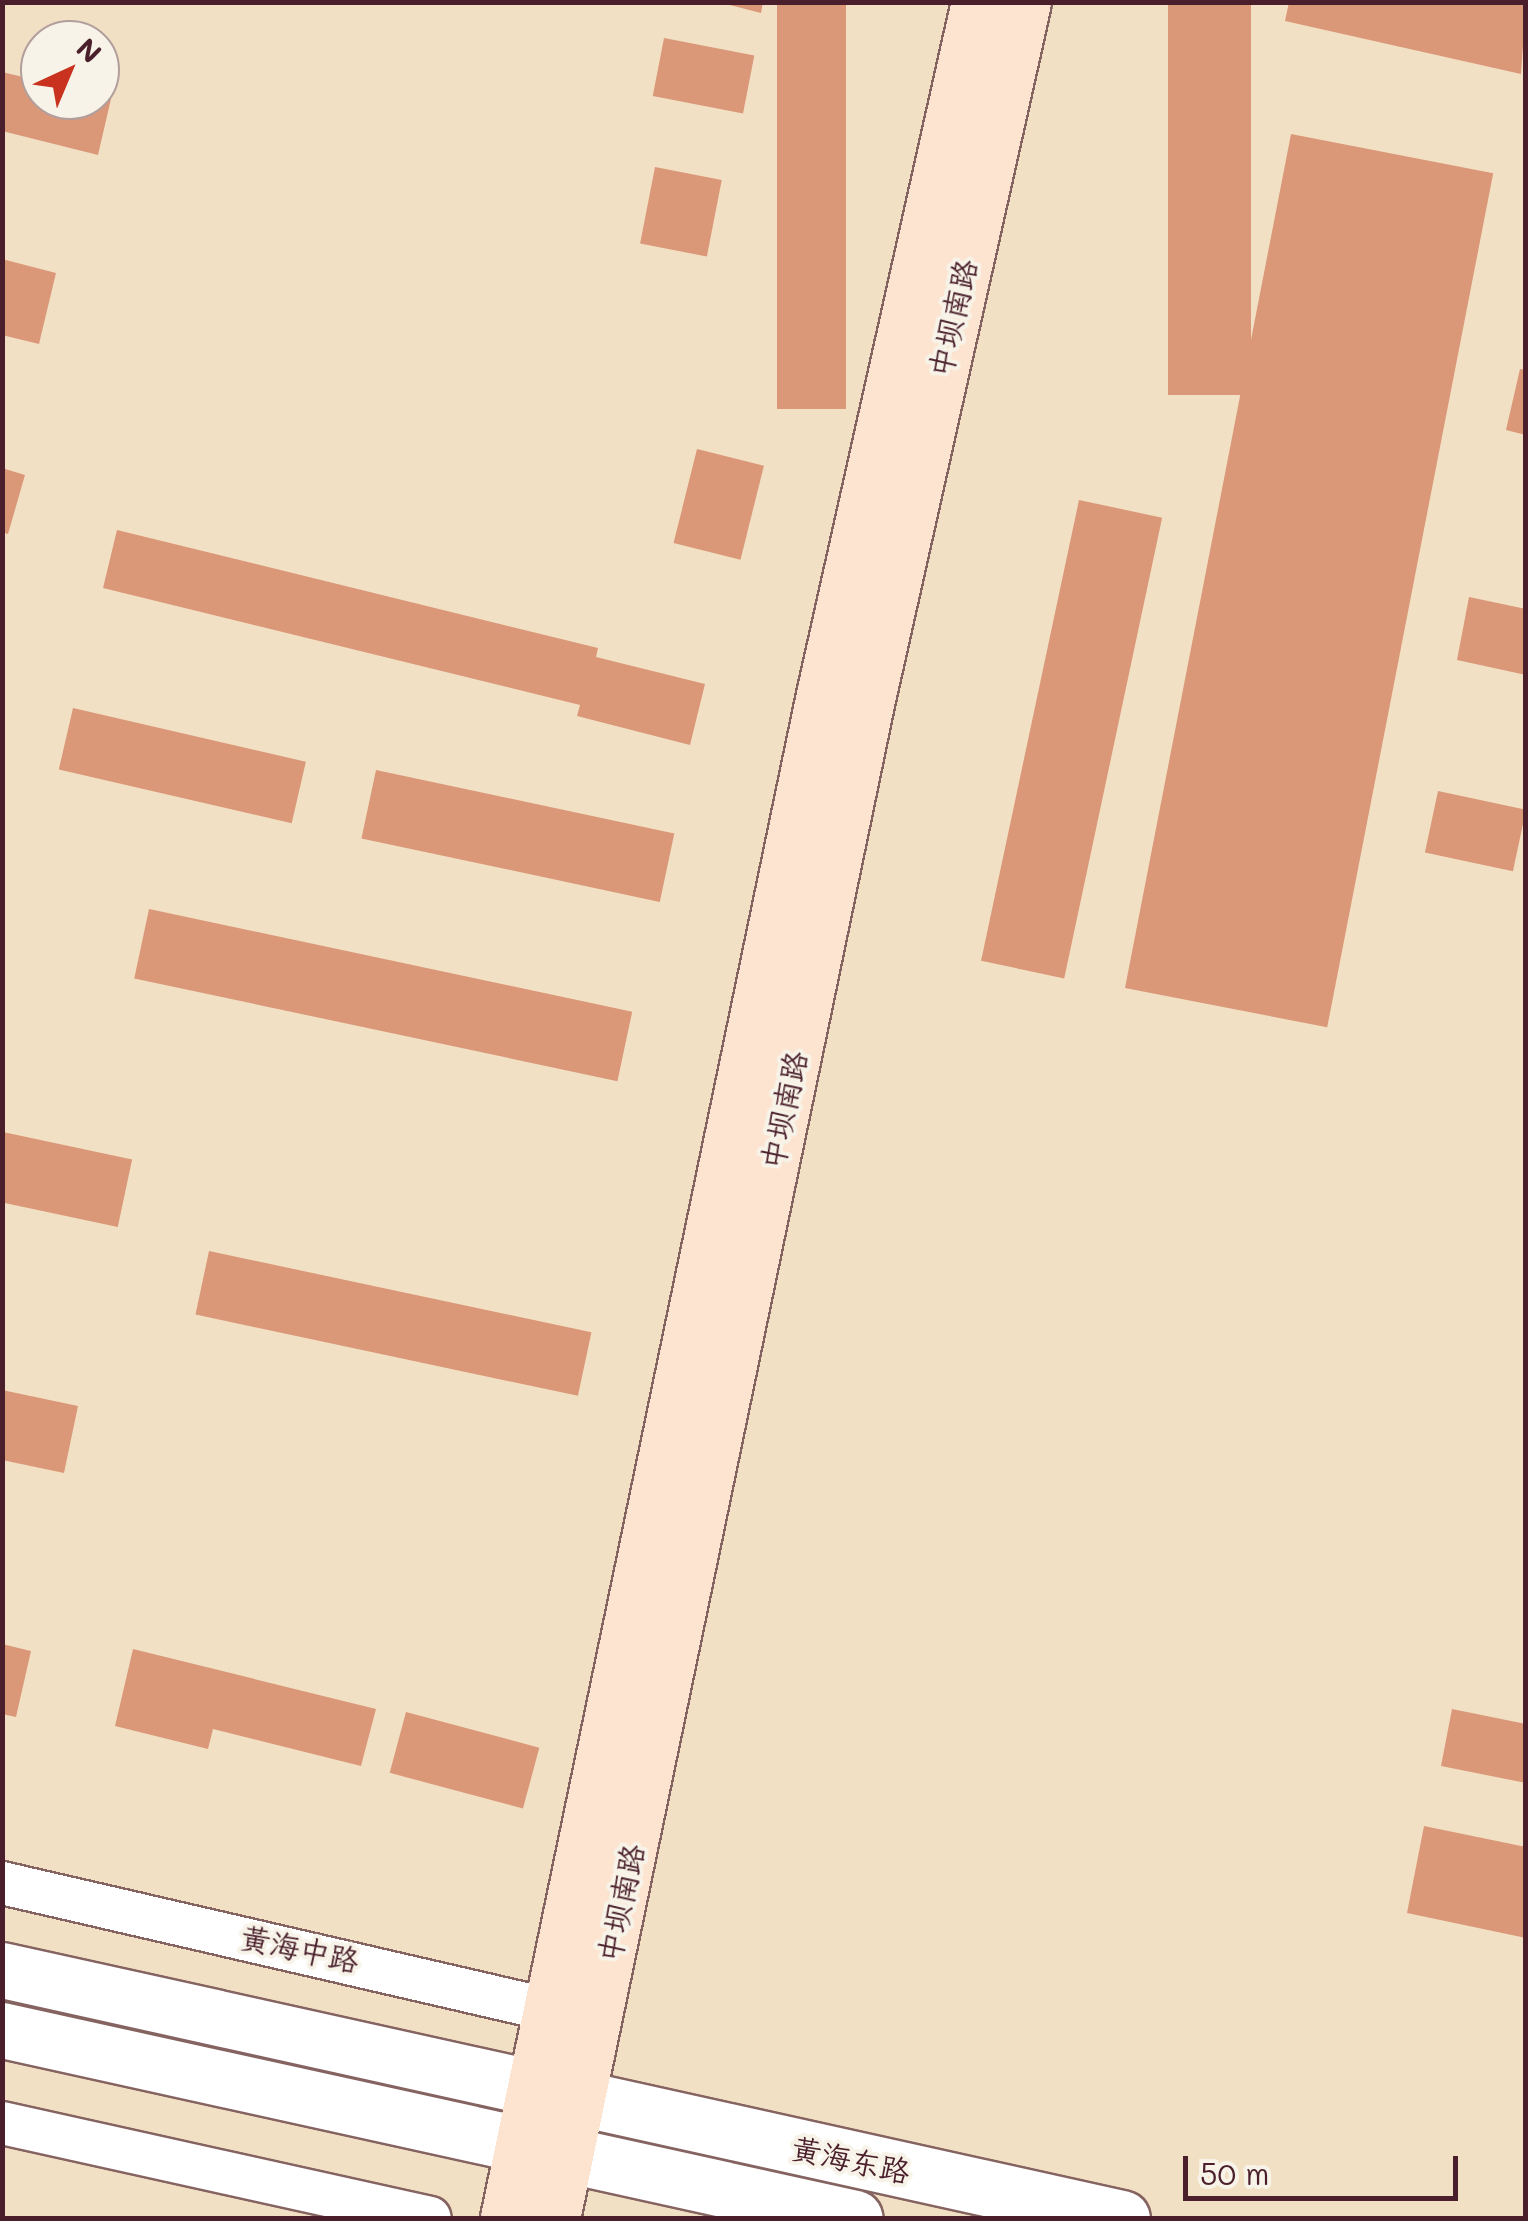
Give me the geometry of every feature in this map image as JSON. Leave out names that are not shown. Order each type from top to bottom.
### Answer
[{"type":"main road","name":"中坝南路","points":[[575,2016],[824,694],[979,2]]},
{"type":"main road","name":"中坝南路","points":[[508,2218],[544,2152],[559,2094],[1023,2]]},
{"type":"main road","name":"中坝南路","points":[[544,2152],[552,2218]]},
{"type":"street","name":"黄海中路","points":[[2,1883],[575,2016]]},
{"type":"street","points":[[2,1970],[559,2094]]},
{"type":"street","points":[[2,2030],[544,2152]]},
{"type":"street","name":"黄海东路","points":[[559,2094],[1122,2218]]},
{"type":"street","points":[[2,2123],[430,2218]]},
{"type":"street","name":"黄海东路","points":[[544,2152],[855,2218]]},
{"type":"building","points":[[718,2],[763,2],[761,13]]},
{"type":"building","points":[[777,2],[846,2],[846,409],[777,409]]},
{"type":"building","points":[[1168,2],[1251,2],[1251,395],[1168,395]]},
{"type":"building","points":[[1289,2],[1526,2],[1521,74],[1285,21]]},
{"type":"building","points":[[664,38],[754,56],[743,113],[653,96]]},
{"type":"building","points":[[2,72],[20,76],[20,120],[106,120],[98,155],[2,131]]},
{"type":"building","points":[[1291,134],[1493,173],[1327,1027],[1125,988]]},
{"type":"building","points":[[655,167],[722,180],[707,257],[640,244]]},
{"type":"building","points":[[2,259],[56,273],[39,344],[2,335]]},
{"type":"building","points":[[1520,369],[1526,370],[1526,435],[1506,430]]},
{"type":"building","points":[[697,449],[764,466],[740,560],[674,543]]},
{"type":"building","points":[[2,468],[25,475],[8,534],[2,532]]},
{"type":"building","points":[[1079,500],[1162,518],[1064,978],[981,961]]},
{"type":"building","points":[[117,530],[598,648],[596,657],[705,684],[690,745],[577,716],[580,705],[103,588]]},
{"type":"building","points":[[1469,597],[1526,609],[1526,675],[1457,660]]},
{"type":"building","points":[[73,708],[306,762],[292,823],[59,769]]},
{"type":"building","points":[[376,770],[674,833],[660,902],[361,838]]},
{"type":"building","points":[[1438,791],[1526,810],[1513,871],[1425,853]]},
{"type":"building","points":[[149,909],[632,1012],[617,1081],[134,978]]},
{"type":"building","points":[[3,1132],[132,1159],[118,1227],[2,1202]]},
{"type":"building","points":[[209,1251],[591,1332],[578,1396],[195,1315]]},
{"type":"building","points":[[2,1390],[78,1406],[64,1473],[2,1460]]},
{"type":"building","points":[[2,1644],[31,1651],[16,1717],[2,1714]]},
{"type":"building","points":[[133,1649],[376,1709],[361,1766],[213,1729],[208,1749],[115,1726]]},
{"type":"building","points":[[1452,1709],[1526,1724],[1526,1783],[1441,1766]]},
{"type":"building","points":[[406,1712],[539,1748],[523,1809],[390,1773]]},
{"type":"building","points":[[1424,1826],[1526,1847],[1526,1938],[1407,1913]]}]
